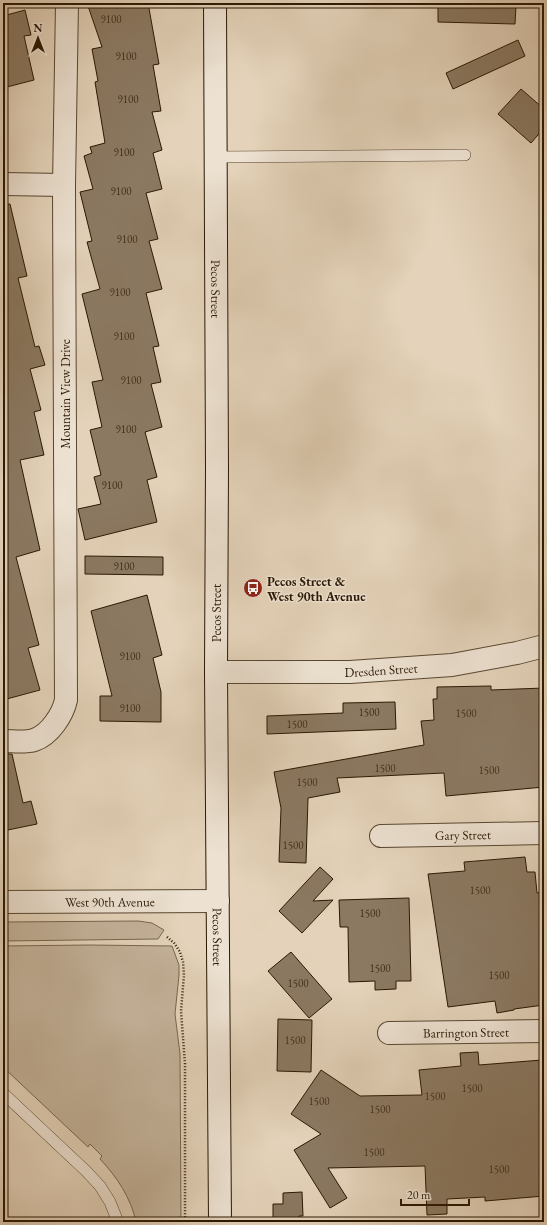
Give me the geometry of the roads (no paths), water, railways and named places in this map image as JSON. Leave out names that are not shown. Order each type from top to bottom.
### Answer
[{"type":"street","name":"Mountain View Drive","points":[[3,741],[34,740],[41,737],[54,725],[64,708],[66,700],[64,184],[67,3]]},
{"type":"street","name":"Pecos Street","points":[[214,3],[216,672],[220,1222]]},
{"type":"street","points":[[3,184],[64,184]]},
{"type":"street","name":"Dresden Street","points":[[216,672],[350,672],[452,665],[517,653],[544,646]]},
{"type":"street","name":"Gary Street","points":[[381,836],[544,833]]},
{"type":"street","name":"West 90th Avenue","points":[[3,902],[218,901]]},
{"type":"street","name":"Barrington Street","points":[[389,1033],[544,1031]]},
{"type":"lane","points":[[214,157],[465,154]]},
{"type":"lane","points":[[3,1093],[100,1186],[110,1202],[118,1222]]},
{"type":"place","name":"Pecos Street & West 90th Avenue","points":[[253,588]]}]
